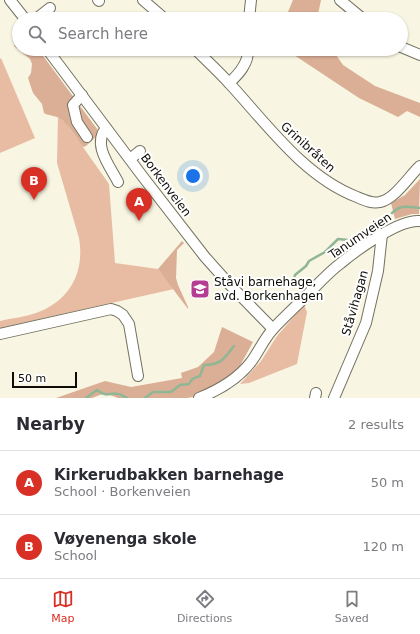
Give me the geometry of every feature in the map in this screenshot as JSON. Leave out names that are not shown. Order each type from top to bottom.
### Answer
[{"type":"street","points":[[143,0],[157,12]]},
{"type":"street","points":[[250,12],[251,0]]},
{"type":"street","points":[[340,0],[355,12]]},
{"type":"street","points":[[13,1],[20,12]]},
{"type":"street","points":[[45,12],[50,8]]},
{"type":"street","points":[[408,50],[420,55]]},
{"type":"street","name":"Borkenveien","points":[[52,56],[205,256],[230,285],[273,329]]},
{"type":"street","name":"Grinibråten","points":[[202,56],[229,83],[278,139],[320,177],[334,187],[370,202],[380,202],[387,200],[393,195],[420,166]]},
{"type":"street","points":[[229,83],[240,73],[246,63],[247,56]]},
{"type":"street","points":[[82,96],[73,105],[77,122],[87,137]]},
{"type":"street","points":[[106,128],[101,134],[101,148],[118,182]]},
{"type":"street","points":[[130,159],[140,151]]},
{"type":"street","name":"Tanumveien","points":[[199,398],[218,390],[242,372],[251,362],[273,329],[340,263],[382,234],[402,223],[414,220],[420,221]]},
{"type":"street","name":"Ståvihagan","points":[[334,398],[366,323],[378,271],[382,234]]},
{"type":"street","points":[[0,334],[111,309],[123,315],[129,324],[138,376]]},
{"type":"shaded area","points":[[293,0],[321,0],[318,12],[288,12]]},
{"type":"shaded area","points":[[26,56],[43,56],[100,133],[86,146],[83,147],[63,121],[57,117],[44,113],[42,104],[33,93],[28,78],[31,73],[32,64],[30,59]]},
{"type":"shaded area","points":[[296,56],[337,56],[343,65],[375,86],[420,103],[420,117],[407,111],[398,117],[359,98]]},
{"type":"shaded area","points":[[1,58],[35,138],[0,153],[0,59]]},
{"type":"shaded area","points":[[58,117],[66,123],[109,184],[115,263],[158,269],[174,289],[0,328],[0,321],[36,313],[48,308],[58,301],[66,293],[77,274],[80,262],[79,238],[57,163]]},
{"type":"shaded area","points":[[420,179],[419,214],[412,214],[395,219],[391,203],[405,195]]},
{"type":"shaded area","points":[[182,241],[184,243],[177,250],[176,278],[188,309],[158,269]]},
{"type":"shaded area","points":[[304,305],[307,312],[297,364],[249,383],[240,384],[261,361],[277,336]]},
{"type":"shaded area","points":[[222,327],[253,342],[235,375],[203,395],[187,398],[118,398],[105,393],[92,398],[56,398],[105,381],[131,387],[182,378],[181,373],[198,367],[214,352]]},
{"type":"waterway","points":[[392,213],[398,208],[402,207],[420,208]]},
{"type":"waterway","points":[[294,279],[295,275],[306,266],[309,261],[325,252],[338,239],[359,241],[379,223]]},
{"type":"waterway","points":[[145,398],[153,392],[171,392],[180,385],[189,384],[193,378],[200,376],[204,365],[214,364],[222,360],[234,346]]},
{"type":"waterway","points":[[86,398],[97,390],[103,394],[119,394],[127,398]]},
{"type":"place","name":"Vøyenenga skole","points":[[34,200]]},
{"type":"place","name":"Kirkerudbakken barnehage","points":[[139,221]]},
{"type":"place","name":"Ståvi barnehage, avd. Borkenhagen","points":[[200,289]]}]
